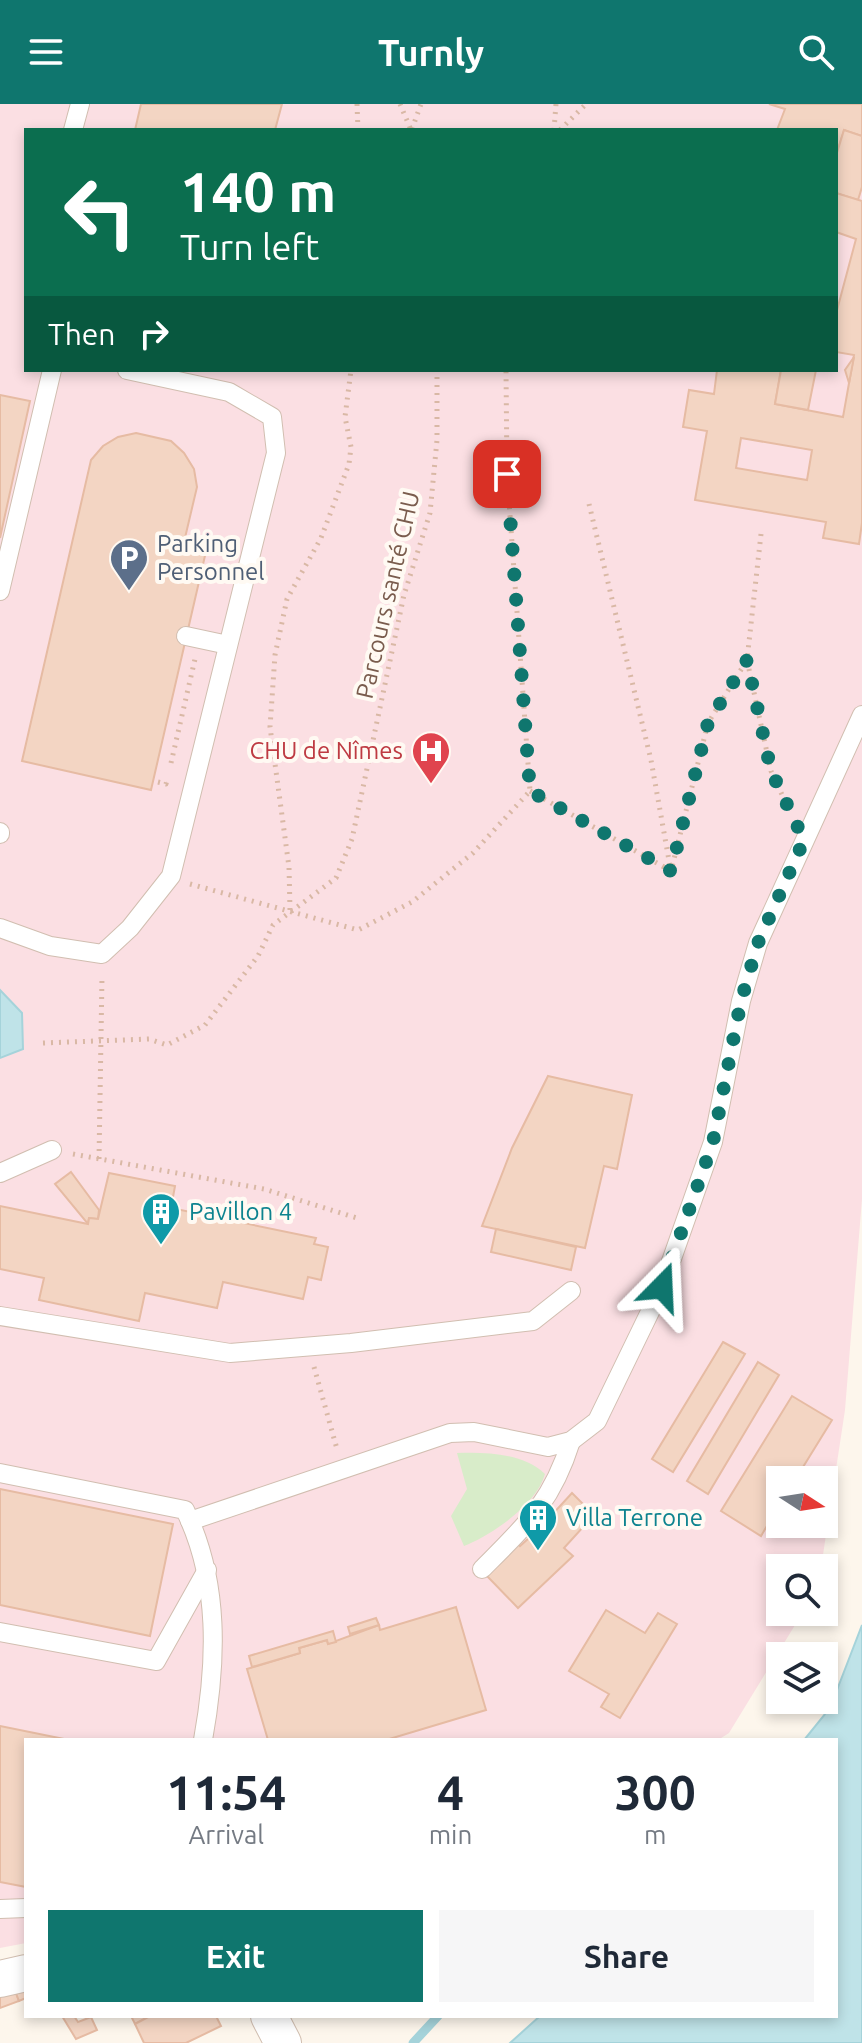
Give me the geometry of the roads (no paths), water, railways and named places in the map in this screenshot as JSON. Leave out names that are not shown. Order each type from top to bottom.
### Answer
[{"type":"street","points":[[0,1979],[24,1973]]},
{"type":"street","points":[[270,2018],[283,2043]]},
{"type":"lane","points":[[74,128],[80,104]]},
{"type":"lane","points":[[0,591],[52,372]]},
{"type":"lane","points":[[0,928],[50,946],[102,954],[130,928],[171,876],[276,453],[272,417],[229,392],[136,372]]},
{"type":"lane","points":[[193,638],[228,645]]},
{"type":"lane","points":[[190,1521],[342,1467],[450,1433],[474,1432],[548,1447],[571,1441],[597,1421],[662,1287],[713,1142],[741,1001],[758,943],[862,715]]},
{"type":"lane","points":[[0,1173],[52,1150]]},
{"type":"lane","points":[[0,1316],[230,1353],[533,1321],[571,1291]]},
{"type":"lane","points":[[482,1569],[536,1514],[560,1477],[571,1441]]},
{"type":"lane","points":[[0,1473],[185,1510],[204,1550],[211,1606],[212,1677],[203,1738]]},
{"type":"lane","points":[[0,1632],[156,1661],[207,1570]]},
{"type":"lane","points":[[0,1909],[24,1908]]},
{"type":"water","points":[[0,990],[22,1013],[23,1049],[0,1058]]},
{"type":"water","points":[[862,1625],[862,2043],[510,2043],[538,2018],[838,2018],[838,1738],[806,1738],[825,1714],[838,1714],[838,1687]]},
{"type":"waterway","points":[[413,2043],[436,2018]]},
{"type":"place","name":"Parking Personnel","points":[[129,592]]},
{"type":"place","name":"CHU de Nîmes","points":[[431,785]]},
{"type":"place","name":"Pavillon 4","points":[[161,1246]]},
{"type":"place","name":"Villa Terrone","points":[[538,1552]]}]
